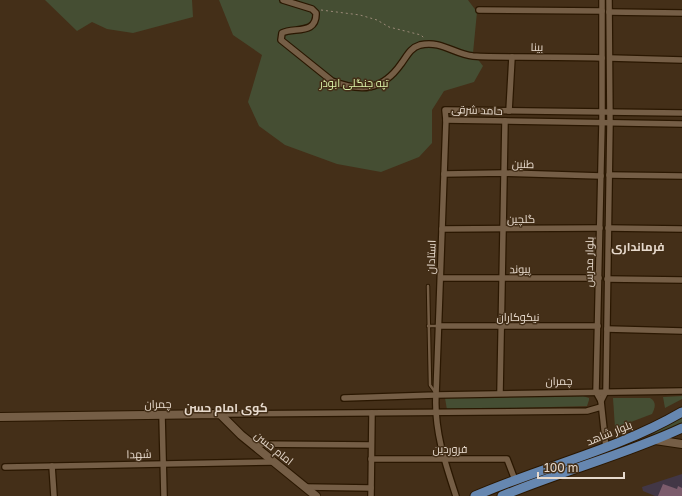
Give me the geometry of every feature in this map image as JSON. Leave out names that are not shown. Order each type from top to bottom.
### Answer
[{"type":"main road","name":"بلوار شاهد","points":[[475,496],[515,480],[606,448],[660,425],[682,412]]},
{"type":"main road","name":"بلوار شاهد","points":[[502,496],[539,480],[598,462],[682,428]]},
{"type":"street","points":[[283,0],[313,10],[316,13],[316,18],[314,23],[308,28],[300,31],[282,33],[281,40],[332,81],[342,85],[367,88],[377,85],[396,71],[411,50],[419,45],[432,44]]},
{"type":"street","name":"بلوار مدرس","points":[[602,0],[602,123],[596,392],[600,401],[606,448]]},
{"type":"street","name":"بلوار مدرس","points":[[606,391],[610,123],[610,0]]},
{"type":"street","points":[[479,10],[602,11]]},
{"type":"street","points":[[610,12],[682,13]]},
{"type":"street","name":"بینا","points":[[432,44],[440,44],[472,56],[602,58]]},
{"type":"street","points":[[509,111],[512,57]]},
{"type":"street","points":[[610,58],[682,60]]},
{"type":"street","name":"حامد شرقی","points":[[682,113],[445,110],[446,120],[682,124]]},
{"type":"street","name":"استادان","points":[[436,395],[446,120]]},
{"type":"street","points":[[500,393],[504,121]]},
{"type":"street","name":"طنین","points":[[444,174],[504,173],[601,176]]},
{"type":"street","points":[[609,175],[682,176]]},
{"type":"street","name":"گلچین","points":[[442,229],[600,228]]},
{"type":"street","points":[[608,228],[682,229]]},
{"type":"street","name":"پیوند","points":[[441,278],[599,278]]},
{"type":"street","points":[[608,279],[682,280]]},
{"type":"street","name":"نیکوکاران","points":[[439,326],[598,326]]},
{"type":"street","points":[[607,329],[682,331]]},
{"type":"street","points":[[600,401],[606,391]]},
{"type":"street","name":"چمران","points":[[344,398],[500,393],[682,391]]},
{"type":"street","points":[[436,395],[436,412],[444,459],[456,496]]},
{"type":"street","name":"چمران","points":[[0,417],[587,411],[601,407]]},
{"type":"street","points":[[371,496],[372,413]]},
{"type":"street","name":"امام حسن","points":[[220,414],[251,444],[316,496]]},
{"type":"street","points":[[162,415],[164,496]]},
{"type":"street","points":[[655,440],[682,444]]},
{"type":"street","points":[[251,444],[371,445]]},
{"type":"street","name":"فروردین","points":[[371,459],[507,459],[515,480]]},
{"type":"street","name":"شهدا","points":[[6,467],[274,462]]},
{"type":"street","points":[[52,466],[54,496]]},
{"type":"street","points":[[305,487],[371,488]]},
{"type":"lane","points":[[428,286],[430,385],[436,395]]},
{"type":"lane","points":[[428,326],[439,326]]},
{"type":"path","points":[[313,10],[360,15],[377,20],[389,27],[421,35],[432,44]]},
{"type":"shaded area","points":[[682,474],[682,496],[655,496],[643,491],[642,487]]},
{"type":"green space","points":[[45,0],[192,0],[193,17],[133,33],[107,29],[92,22],[77,31]]},
{"type":"green space","name":"تپه جنگلی ابوذر","points":[[219,0],[468,0],[477,12],[473,53],[483,66],[474,82],[444,91],[432,110],[432,143],[419,157],[381,172],[337,164],[285,145],[259,126],[248,102],[262,55],[233,35]]},
{"type":"green space","points":[[583,396],[589,398],[587,406],[447,410],[445,398]]},
{"type":"green space","points":[[682,396],[682,399],[665,408],[663,397]]},
{"type":"green space","points":[[613,398],[650,398],[654,401],[655,407],[652,414],[615,428]]},
{"type":"green space","points":[[682,416],[682,424],[648,437]]},
{"type":"building","points":[[663,484],[677,489],[678,486],[682,488],[682,496],[658,496]]},
{"type":"district","name":"فرمانداری","points":[[638,247]]},
{"type":"district","name":"کوی امام حسن","points":[[226,408]]}]
